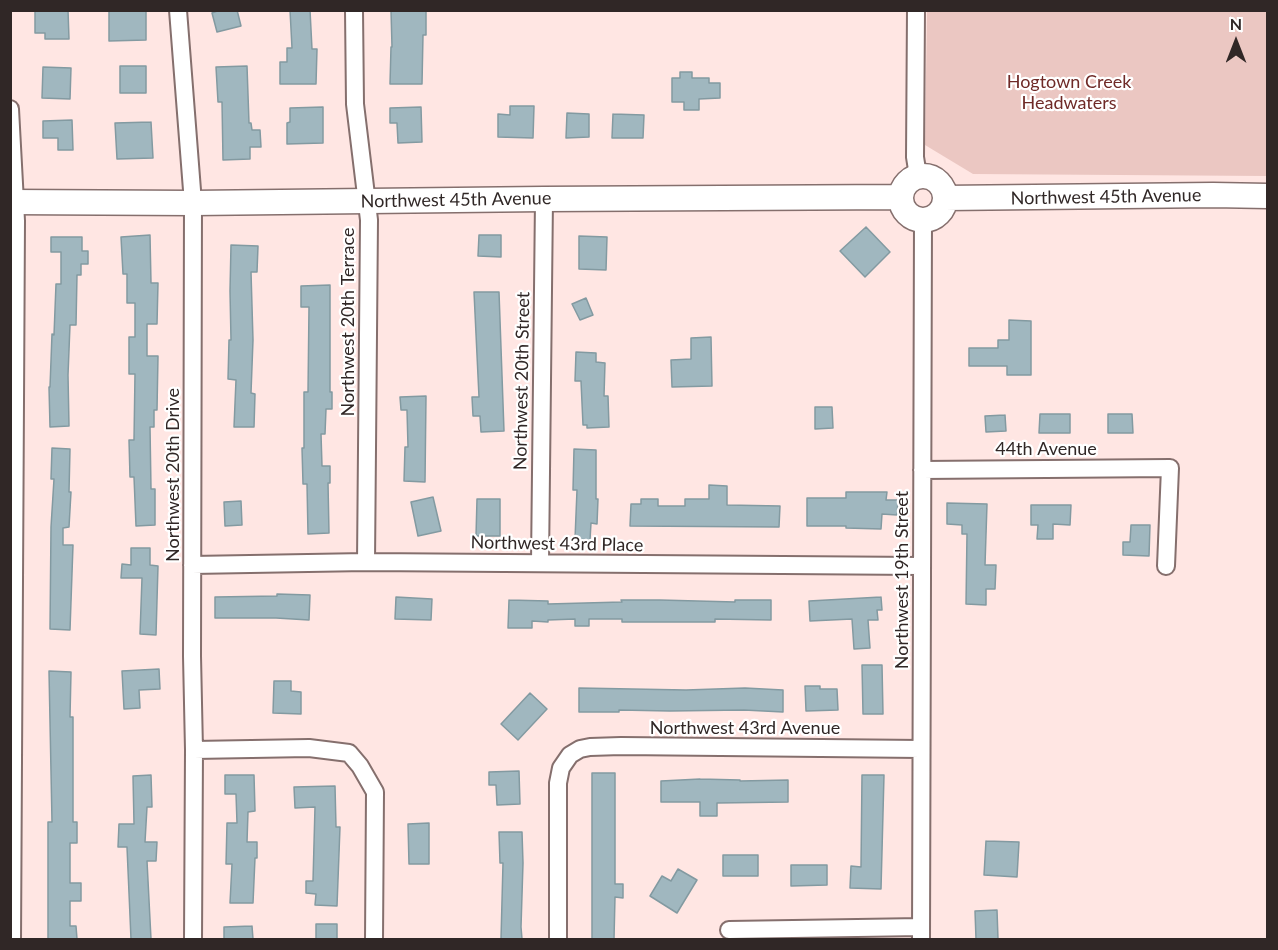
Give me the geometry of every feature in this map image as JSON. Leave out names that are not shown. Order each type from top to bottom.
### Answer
[{"type":"street","name":"Northwest 20th Drive","points":[[178,10],[194,202],[193,939]]},
{"type":"street","name":"Northwest 20th Terrace","points":[[354,10],[355,104],[369,220],[366,562]]},
{"type":"street","points":[[915,10],[915,157],[918,176]]},
{"type":"street","points":[[10,110],[13,202],[12,939]]},
{"type":"street","points":[[918,176],[932,177],[939,182],[944,190],[945,198],[938,214],[922,220],[907,213],[902,206],[901,197],[908,182],[918,176]]},
{"type":"street","name":"Northwest 45th Avenue","points":[[945,198],[1268,196]]},
{"type":"street","name":"Northwest 45th Avenue","points":[[13,202],[901,197]]},
{"type":"street","name":"Northwest 20th Street","points":[[540,563],[544,199]]},
{"type":"street","name":"Northwest 19th Street","points":[[921,933],[922,220]]},
{"type":"street","name":"44th Avenue","points":[[922,470],[1170,468],[1166,566]]},
{"type":"street","name":"Northwest 43rd Place","points":[[192,565],[366,562],[921,566]]},
{"type":"street","name":"Northwest 43rd Avenue","points":[[558,939],[558,783],[561,768],[570,755],[580,749],[590,747],[921,749]]},
{"type":"street","points":[[194,750],[309,748],[349,753],[360,766],[375,792],[374,939]]},
{"type":"street","points":[[729,930],[921,933]]},
{"type":"green space","name":"Hogtown Creek Headwaters","points":[[927,11],[1267,11],[1267,176],[973,174],[925,145]]},
{"type":"building","points":[[35,10],[68,10],[69,39],[45,39],[45,33],[35,33]]},
{"type":"building","points":[[109,10],[146,10],[146,40],[109,41]]},
{"type":"building","points":[[220,10],[237,10],[241,26],[217,32],[212,13]]},
{"type":"building","points":[[290,10],[310,10],[312,49],[317,49],[316,84],[280,84],[280,62],[287,62],[287,48],[292,48]]},
{"type":"building","points":[[391,10],[426,10],[422,84],[390,84]]},
{"type":"building","points":[[120,66],[146,66],[146,93],[120,93]]},
{"type":"building","points":[[247,66],[249,123],[251,123],[252,130],[260,130],[261,147],[250,147],[250,159],[223,160],[222,102],[218,102],[216,67]]},
{"type":"building","points":[[43,67],[71,68],[70,99],[42,98]]},
{"type":"building","points":[[680,72],[692,72],[692,78],[709,78],[709,83],[720,83],[720,98],[699,99],[699,110],[684,110],[684,102],[672,102],[672,78],[680,78]]},
{"type":"building","points":[[510,106],[534,106],[533,138],[498,137],[498,114],[510,115]]},
{"type":"building","points":[[323,107],[323,143],[287,144],[290,108]]},
{"type":"building","points":[[421,107],[422,142],[398,143],[397,123],[390,123],[390,108]]},
{"type":"building","points":[[567,113],[589,114],[589,137],[566,138]]},
{"type":"building","points":[[613,114],[644,115],[643,138],[612,138]]},
{"type":"building","points":[[72,120],[73,150],[58,150],[58,138],[43,138],[43,121]]},
{"type":"building","points":[[151,122],[153,158],[117,159],[115,123]]},
{"type":"building","points":[[866,227],[890,252],[865,277],[840,251]]},
{"type":"building","points":[[150,235],[151,283],[158,283],[157,324],[147,324],[147,356],[158,356],[157,410],[154,410],[154,427],[150,427],[151,489],[155,489],[155,525],[136,526],[134,477],[130,477],[129,440],[134,440],[135,374],[129,374],[129,337],[135,337],[135,303],[127,303],[127,274],[123,274],[121,237]]},
{"type":"building","points":[[479,235],[501,235],[501,257],[478,256]]},
{"type":"building","points":[[579,236],[607,237],[606,270],[579,269]]},
{"type":"building","points":[[51,237],[82,237],[82,251],[88,251],[88,264],[81,264],[81,275],[77,275],[76,325],[70,325],[69,426],[50,427],[49,387],[52,334],[54,335],[56,284],[61,284],[61,252],[51,252]]},
{"type":"building","points":[[231,245],[258,246],[257,272],[251,272],[253,340],[251,393],[255,394],[254,427],[234,427],[236,380],[228,379],[229,340],[231,340]]},
{"type":"building","points":[[330,285],[332,409],[326,409],[325,434],[321,434],[322,466],[330,466],[329,533],[308,534],[307,484],[303,484],[302,448],[304,448],[304,392],[308,392],[309,307],[301,307],[301,286]]},
{"type":"building","points":[[474,292],[499,292],[504,431],[481,432],[480,416],[473,416],[472,397],[479,397]]},
{"type":"building","points":[[586,298],[593,315],[580,320],[572,304]]},
{"type":"building","points":[[1009,320],[1031,321],[1031,375],[1007,375],[1007,366],[969,366],[969,348],[998,348],[998,340],[1009,340]]},
{"type":"building","points":[[711,337],[712,386],[672,387],[671,360],[691,359],[691,338]]},
{"type":"building","points":[[576,352],[596,353],[596,362],[605,363],[604,396],[608,396],[609,427],[587,428],[587,425],[583,425],[581,381],[575,381]]},
{"type":"building","points":[[426,396],[425,482],[404,481],[405,447],[408,447],[407,410],[401,410],[400,397]]},
{"type":"building","points":[[815,407],[832,407],[833,428],[815,429]]},
{"type":"building","points":[[1040,414],[1070,414],[1070,433],[1039,433]]},
{"type":"building","points":[[1108,414],[1132,414],[1133,433],[1108,433]]},
{"type":"building","points":[[1005,415],[1006,431],[986,432],[985,416]]},
{"type":"building","points":[[52,448],[70,449],[69,527],[63,528],[63,545],[73,545],[70,630],[50,629],[54,479],[51,479]]},
{"type":"building","points":[[574,449],[596,450],[597,524],[591,523],[590,540],[575,539],[577,490],[573,490]]},
{"type":"building","points":[[709,485],[727,486],[727,505],[780,506],[779,527],[630,526],[631,504],[641,504],[641,499],[658,499],[658,506],[685,506],[685,499],[709,499]]},
{"type":"building","points":[[846,492],[887,492],[886,500],[898,500],[897,515],[882,514],[881,529],[807,526],[807,498],[846,498]]},
{"type":"building","points":[[433,497],[441,531],[418,536],[411,502]]},
{"type":"building","points":[[477,499],[500,499],[500,536],[476,536]]},
{"type":"building","points":[[241,501],[242,525],[225,526],[224,502]]},
{"type":"building","points":[[947,503],[987,504],[985,565],[996,565],[995,589],[986,589],[986,605],[966,604],[967,534],[962,534],[962,525],[947,524]]},
{"type":"building","points":[[1031,505],[1071,505],[1070,525],[1053,524],[1053,539],[1037,539],[1038,525],[1031,525]]},
{"type":"building","points":[[1131,525],[1150,525],[1149,556],[1123,555],[1123,542],[1130,542]]},
{"type":"building","points":[[131,548],[150,548],[150,565],[158,566],[156,635],[140,634],[142,578],[121,578],[122,564],[131,565]]},
{"type":"building","points":[[277,594],[310,595],[309,620],[215,618],[215,597],[277,596]]},
{"type":"building","points":[[396,597],[432,599],[431,620],[395,619]]},
{"type":"building","points":[[881,597],[882,610],[877,610],[878,620],[868,620],[870,648],[854,649],[852,619],[810,621],[809,601]]},
{"type":"building","points":[[509,600],[548,601],[548,604],[622,602],[621,600],[735,602],[735,600],[771,600],[771,620],[622,622],[622,619],[589,619],[589,626],[575,626],[575,619],[532,621],[532,628],[508,628]]},
{"type":"building","points":[[862,665],[882,665],[883,714],[863,714]]},
{"type":"building","points":[[159,669],[160,689],[139,690],[140,708],[124,709],[122,671]]},
{"type":"building","points":[[49,671],[71,672],[73,822],[77,822],[77,843],[70,843],[70,883],[81,883],[81,901],[70,901],[70,926],[76,926],[77,939],[48,939],[48,822],[52,822]]},
{"type":"building","points":[[274,681],[291,681],[291,691],[301,692],[301,714],[273,713]]},
{"type":"building","points":[[805,686],[837,689],[838,710],[806,711]]},
{"type":"building","points":[[579,688],[783,690],[783,712],[619,710],[619,712],[579,712]]},
{"type":"building","points":[[530,693],[547,709],[518,740],[501,724]]},
{"type":"building","points":[[519,771],[520,804],[497,805],[496,785],[489,785],[489,772]]},
{"type":"building","points":[[592,773],[615,773],[615,884],[623,884],[623,898],[615,897],[614,939],[592,939]]},
{"type":"building","points":[[151,775],[152,807],[147,807],[145,842],[157,842],[156,861],[147,861],[151,939],[131,939],[127,847],[118,847],[119,824],[134,824],[133,776]]},
{"type":"building","points":[[225,775],[254,775],[255,811],[248,812],[247,842],[257,842],[253,903],[230,903],[232,864],[226,864],[227,823],[237,823],[236,794],[225,794]]},
{"type":"building","points":[[862,775],[884,775],[881,889],[850,888],[851,866],[861,867]]},
{"type":"building","points":[[788,780],[788,802],[717,803],[717,816],[700,816],[700,802],[661,802],[661,781]]},
{"type":"building","points":[[335,786],[336,827],[340,827],[337,906],[315,905],[316,894],[306,893],[306,881],[313,881],[315,807],[295,808],[294,787]]},
{"type":"building","points":[[429,823],[429,864],[409,864],[408,824]]},
{"type":"building","points":[[499,832],[522,832],[522,939],[501,939],[503,863],[500,863]]},
{"type":"building","points":[[986,841],[1019,842],[1017,877],[984,875]]},
{"type":"building","points":[[723,855],[758,855],[758,876],[723,876]]},
{"type":"building","points":[[791,865],[827,865],[827,885],[791,886]]},
{"type":"building","points":[[678,869],[697,880],[677,913],[650,896],[662,876],[671,881]]},
{"type":"building","points":[[997,910],[998,939],[976,939],[975,911]]},
{"type":"building","points":[[316,924],[337,924],[337,939],[316,939]]},
{"type":"building","points":[[252,926],[253,939],[224,939],[224,927]]}]
